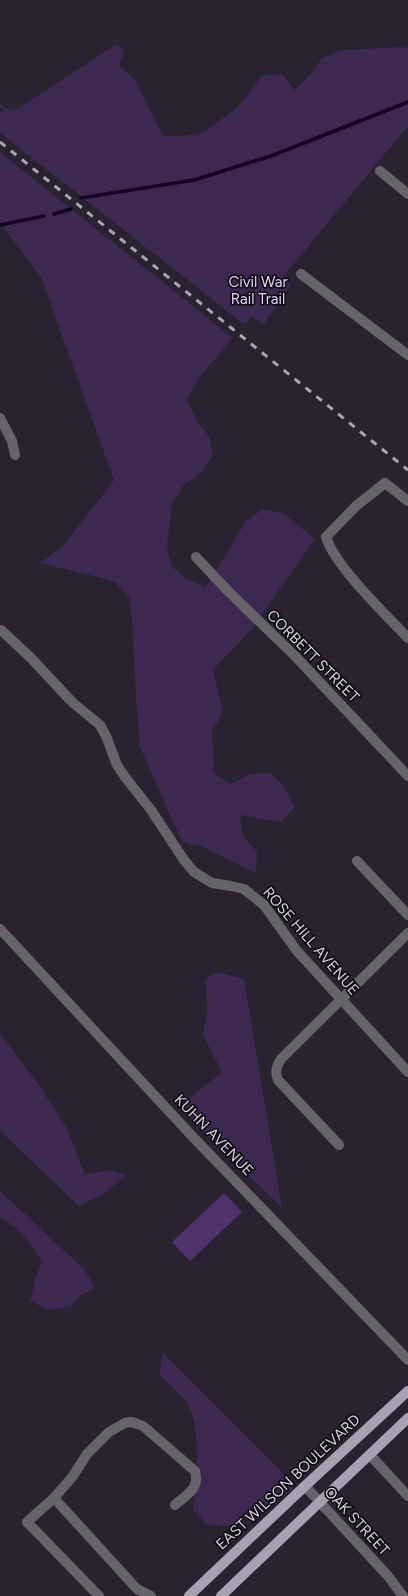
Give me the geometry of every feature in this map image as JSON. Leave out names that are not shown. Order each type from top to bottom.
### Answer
[{"type":"main road","name":"EAST WILSON BOULEVARD","points":[[189,1596],[408,1391]]},
{"type":"main road","points":[[221,1596],[408,1418]]},
{"type":"street","points":[[380,171],[408,194]]},
{"type":"street","points":[[301,274],[407,353]]},
{"type":"street","points":[[0,418],[12,441],[15,455]]},
{"type":"street","points":[[408,501],[385,483],[356,506],[326,536],[329,547],[339,561],[356,582],[408,638]]},
{"type":"street","name":"CORBETT STREET","points":[[196,557],[228,591],[295,656],[408,776]]},
{"type":"street","name":"ROSE HILL AVENUE","points":[[2,630],[67,697],[100,725],[106,736],[117,765],[151,810],[184,860],[194,872],[212,883],[231,886],[254,895],[274,917],[297,951],[408,1072]]},
{"type":"street","points":[[357,861],[408,915]]},
{"type":"street","name":"KUHN AVENUE","points":[[0,929],[192,1136],[408,1360]]},
{"type":"street","points":[[338,1145],[278,1080],[276,1072],[277,1065],[281,1059],[408,933]]},
{"type":"street","points":[[99,1596],[27,1522],[54,1498],[68,1483],[92,1448],[118,1426],[132,1422],[143,1426],[195,1471],[197,1478],[196,1484],[175,1505]]},
{"type":"street","points":[[370,1455],[408,1496]]},
{"type":"street","name":"OAK STREET","points":[[305,1486],[388,1576],[403,1596]]},
{"type":"street","points":[[54,1498],[137,1589],[150,1596]]},
{"type":"green space","name":"Civil War Rail Trail","points":[[117,44],[124,49],[119,66],[135,80],[163,136],[184,136],[204,132],[237,108],[262,76],[282,74],[295,90],[310,75],[322,58],[341,50],[408,48],[408,126],[282,278],[291,284],[263,325],[252,316],[245,325],[0,133],[0,112],[5,111],[0,107],[0,104],[8,110],[17,109]]},
{"type":"green space","points":[[0,152],[233,338],[197,380],[187,400],[196,420],[209,436],[213,456],[201,473],[184,485],[172,503],[167,546],[171,566],[187,579],[206,587],[246,521],[263,509],[283,513],[315,539],[251,630],[213,670],[223,712],[212,731],[214,773],[231,784],[250,774],[271,773],[285,788],[295,807],[281,822],[240,815],[243,836],[257,852],[256,873],[203,847],[182,842],[140,747],[132,617],[129,597],[114,581],[40,563],[64,545],[114,480],[41,277],[0,223]]},
{"type":"green space","points":[[217,972],[244,979],[282,1208],[178,1107],[222,1072],[203,1035],[207,1013],[206,979]]},
{"type":"green space","points":[[0,1034],[39,1085],[67,1129],[85,1175],[107,1170],[126,1175],[104,1194],[79,1206],[0,1131]]},
{"type":"green space","points":[[0,1191],[84,1269],[95,1288],[81,1295],[71,1306],[49,1310],[30,1301],[42,1261],[24,1236],[14,1226],[0,1217]]},
{"type":"green space","points":[[163,1353],[282,1472],[293,1489],[260,1513],[229,1526],[207,1525],[193,1509],[197,1442],[193,1416],[186,1401],[159,1374]]},
{"type":"building","points":[[224,1193],[242,1212],[190,1261],[172,1242]]},
{"type":"waterway","points":[[81,198],[194,180],[271,156],[408,102]]},
{"type":"waterway","points":[[54,214],[71,209]]},
{"type":"waterway","points":[[0,225],[44,216]]},
{"type":"railway","points":[[0,142],[408,470]]}]
